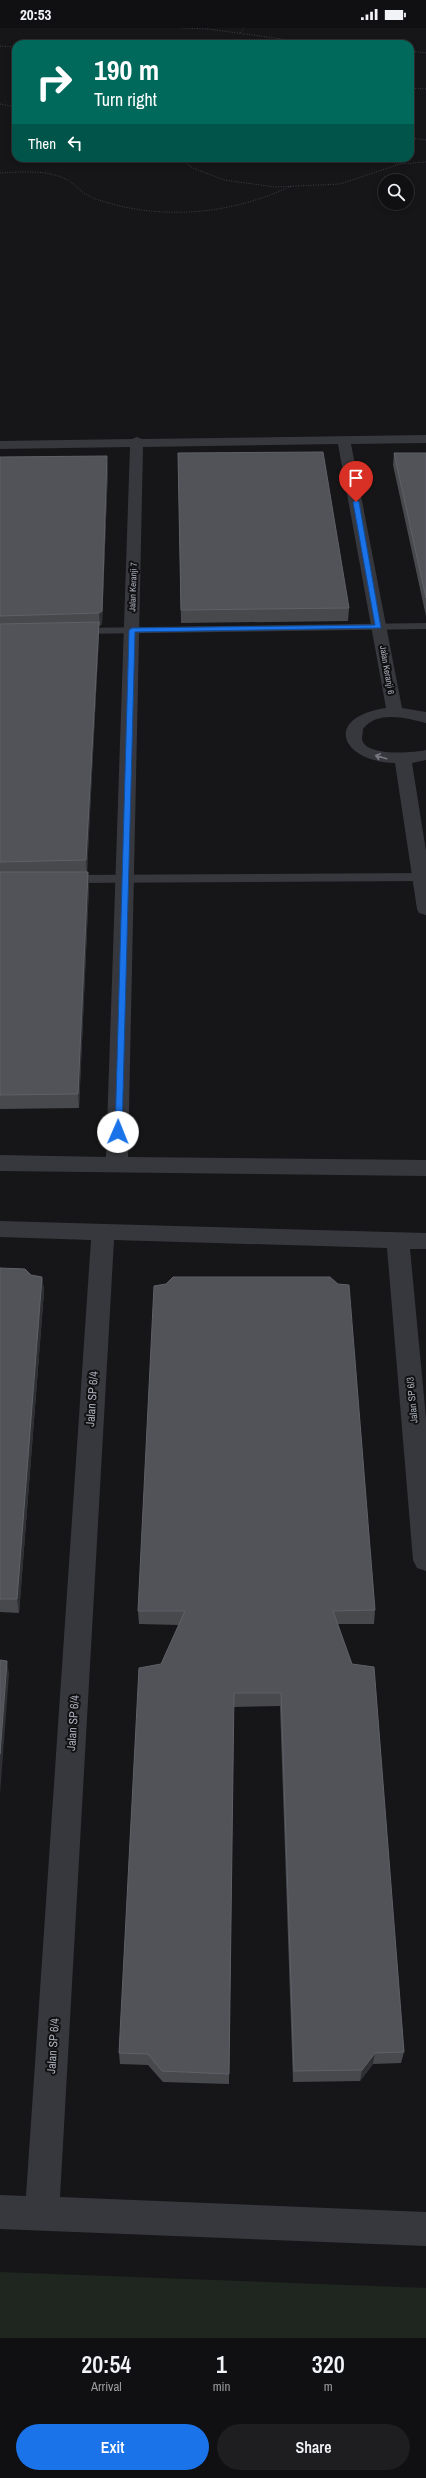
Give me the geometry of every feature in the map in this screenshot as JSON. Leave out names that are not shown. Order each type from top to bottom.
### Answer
[{"type":"street","points":[[0,445],[137,441],[426,438]]},
{"type":"street","name":"Jalan Keranji 6","points":[[344,440],[394,712]]},
{"type":"street","name":"Jalan Keranji 7","points":[[117,1164],[137,441]]},
{"type":"street","points":[[426,718],[409,713],[381,713],[360,722],[355,729],[354,736],[358,744],[376,756],[403,760],[426,755]]},
{"type":"street","points":[[403,760],[424,877],[426,909]]},
{"type":"street","points":[[0,1163],[426,1168]]},
{"type":"street","points":[[0,1229],[426,1241]]},
{"type":"street","name":"Jalan SP 6/4","points":[[42,2214],[103,1231]]},
{"type":"street","name":"Jalan SP 6/3","points":[[398,1240],[426,1560]]},
{"type":"street","points":[[0,2212],[426,2229]]},
{"type":"lane","points":[[70,631],[426,626]]},
{"type":"lane","points":[[55,879],[424,877]]},
{"type":"path","points":[[182,28],[240,33],[290,40]]},
{"type":"path","points":[[240,33],[244,28]]},
{"type":"path","points":[[0,46],[12,47]]},
{"type":"path","points":[[414,52],[426,54]]},
{"type":"path","points":[[414,88],[426,89]]},
{"type":"path","points":[[0,104],[12,106]]},
{"type":"path","points":[[414,138],[426,140]]},
{"type":"path","points":[[185,162],[199,172],[222,180],[250,185],[291,186],[339,184],[400,164]]},
{"type":"path","points":[[389,162],[412,165],[426,162]]},
{"type":"path","points":[[0,173],[49,175],[68,181],[79,191],[98,199],[132,209],[160,211],[231,208],[273,197],[291,186]]},
{"type":"shaded area","points":[[0,2272],[426,2288],[426,2338],[0,2338]]},
{"type":"building","points":[[323,452],[349,608],[181,610],[178,453]]},
{"type":"building","points":[[394,453],[426,453],[426,598]]},
{"type":"building","points":[[107,456],[102,611],[99,613],[0,616],[0,457]]},
{"type":"building","points":[[99,622],[86,860],[0,862],[0,624]]},
{"type":"building","points":[[0,872],[88,872],[78,1094],[0,1095]]},
{"type":"building","points":[[0,1268],[25,1269],[31,1275],[42,1277],[17,1599],[0,1599]]},
{"type":"building","points":[[173,1277],[330,1277],[338,1284],[349,1285],[375,1610],[333,1611],[352,1664],[374,1667],[404,2052],[375,2053],[362,2070],[294,2071],[281,1693],[234,1693],[229,2074],[162,2071],[148,2054],[119,2053],[139,1668],[161,1664],[185,1611],[138,1611],[154,1286],[166,1284]]},
{"type":"building","points":[[0,1660],[7,1661],[0,1754]]},
{"type":"route","points":[[118,1132],[132,630],[379,627],[356,502]]}]
